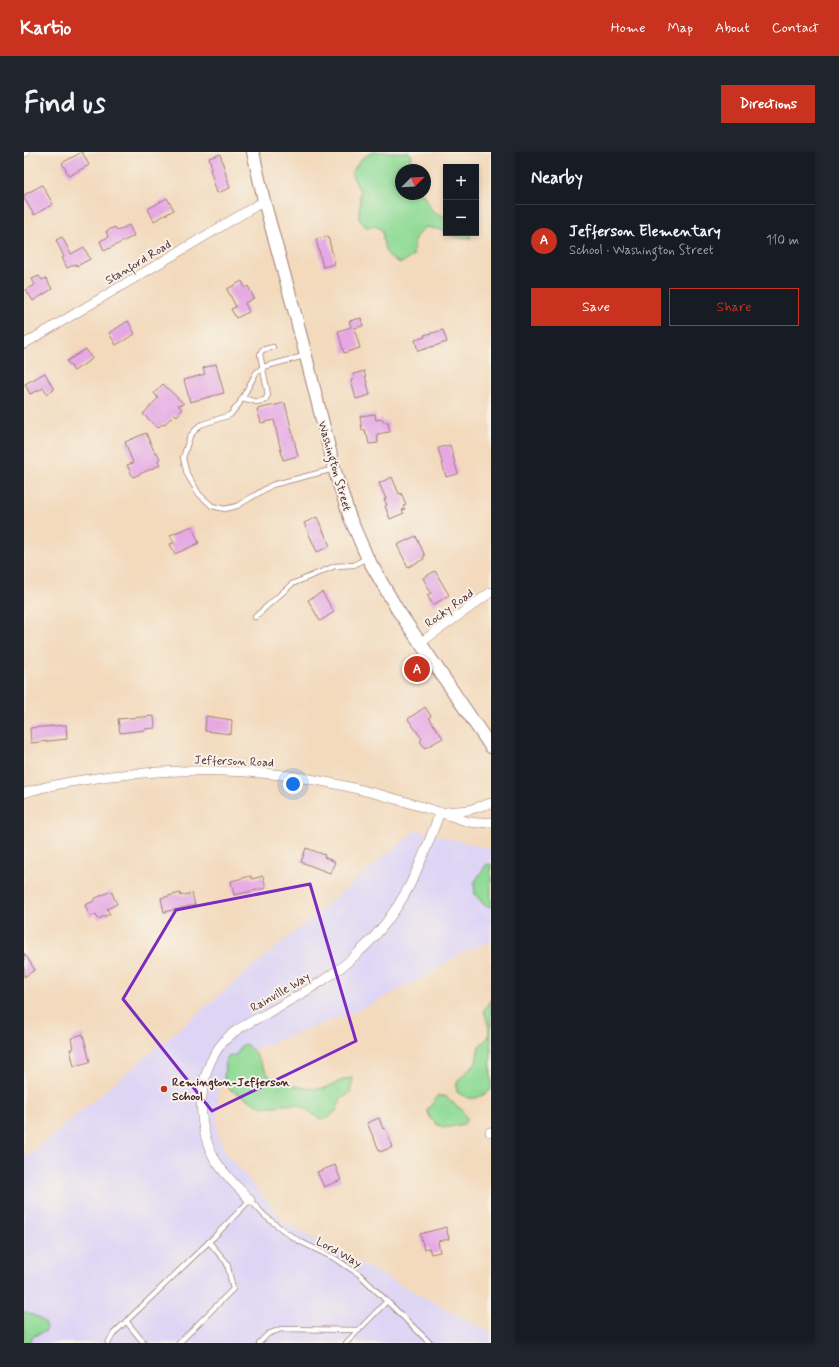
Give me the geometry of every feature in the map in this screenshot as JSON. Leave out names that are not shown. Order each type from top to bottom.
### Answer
[{"type":"main road","name":"Washington Street","points":[[252,152],[334,469],[350,518],[367,557],[397,609],[491,747]]},
{"type":"street","name":"Stanford Road","points":[[24,344],[264,201]]},
{"type":"street","name":"Rocky Road","points":[[420,643],[491,592]]},
{"type":"street","name":"Jefferson Road","points":[[24,793],[80,780],[134,774],[199,771],[272,774],[315,780],[375,793],[469,822],[491,822]]},
{"type":"street","name":"Jefferson Road","points":[[440,812],[469,810],[491,803]]},
{"type":"street","name":"Rainville Way","points":[[250,1200],[221,1168],[214,1157],[204,1131],[202,1118],[203,1092],[205,1079],[213,1057],[220,1046],[237,1030],[329,977],[345,965],[375,937],[410,887],[440,812]]},
{"type":"lane","points":[[242,398],[257,402],[265,400],[268,395],[260,354],[262,350],[273,347]]},
{"type":"lane","points":[[306,356],[263,367],[256,372],[239,404],[230,415],[200,425],[190,436],[183,458],[187,474],[199,494],[212,506],[225,509],[237,506],[272,485],[334,469]]},
{"type":"lane","points":[[255,617],[292,584],[335,566],[354,565],[367,557]]},
{"type":"lane","points":[[108,1343],[114,1333],[250,1200]]},
{"type":"lane","name":"Lord Way","points":[[250,1200],[277,1226],[299,1241],[347,1266],[360,1275],[430,1343]]},
{"type":"lane","points":[[179,1343],[234,1289],[227,1263],[208,1242]]},
{"type":"lane","points":[[346,1343],[386,1301]]},
{"type":"lane","points":[[126,1321],[144,1343]]},
{"type":"lane","points":[[259,1343],[268,1334],[281,1329],[358,1330]]},
{"type":"highlighted area","points":[[310,884],[356,1041],[212,1111],[123,999],[176,910]]},
{"type":"shaded area","name":"Remington-Jefferson School","points":[[416,830],[491,849],[491,941],[459,954],[431,973],[368,1006],[249,1052],[230,1069],[222,1082],[218,1095],[216,1125],[225,1151],[286,1224],[491,1333],[491,1343],[24,1343],[24,1159]]},
{"type":"green space","points":[[373,152],[409,152],[412,157],[410,164],[395,164],[395,200],[426,200],[433,212],[443,216],[443,231],[426,227],[415,237],[413,256],[401,263],[391,258],[386,251],[382,230],[375,226],[366,227],[359,219],[360,191],[351,173],[362,158]]},
{"type":"green space","points":[[454,236],[470,236],[471,238]]},
{"type":"green space","points":[[491,864],[491,907],[484,905],[475,894],[474,883],[486,865]]},
{"type":"green space","points":[[491,999],[491,1090],[482,1096],[471,1098],[457,1092],[456,1086],[458,1081],[476,1062],[479,1046],[488,1038],[489,1028],[484,1010]]},
{"type":"green space","points":[[245,1044],[253,1050],[269,1075],[279,1081],[296,1086],[320,1089],[329,1087],[345,1079],[353,1078],[350,1093],[341,1099],[336,1111],[328,1118],[320,1119],[298,1104],[262,1107],[229,1089],[224,1079],[225,1062],[228,1057],[236,1055],[241,1046]]},
{"type":"green space","points":[[438,1096],[447,1097],[461,1109],[467,1119],[464,1124],[444,1128],[433,1121],[427,1110]]},
{"type":"green space","points":[[24,1311],[42,1320],[46,1327],[46,1331],[34,1336],[28,1343],[24,1343]]},
{"type":"building","points":[[82,152],[89,165],[69,176],[62,163]]},
{"type":"building","points":[[220,154],[230,188],[217,193],[210,169],[212,168],[209,158]]},
{"type":"building","points":[[42,185],[53,204],[34,215],[24,198],[24,195]]},
{"type":"building","points":[[167,198],[174,210],[154,221],[148,209]]},
{"type":"building","points":[[129,225],[134,236],[104,251],[100,241],[108,237],[106,231],[115,227],[117,231]]},
{"type":"building","points":[[328,236],[335,264],[323,267],[316,239]]},
{"type":"building","points":[[62,237],[71,254],[84,247],[90,259],[77,266],[76,264],[67,268],[62,258],[64,257],[56,240]]},
{"type":"building","points":[[39,276],[42,280],[46,278],[52,289],[33,301],[26,290],[35,285],[32,279]]},
{"type":"building","points":[[242,281],[245,288],[248,286],[254,298],[245,303],[249,312],[236,318],[231,309],[236,307],[227,289]]},
{"type":"building","points":[[361,318],[363,326],[354,328],[360,348],[344,353],[338,331],[351,327],[349,321]]},
{"type":"building","points":[[128,321],[135,334],[116,345],[109,333]]},
{"type":"building","points":[[443,330],[447,342],[418,351],[415,340],[425,337],[424,335]]},
{"type":"building","points":[[86,349],[92,359],[74,371],[67,361]]},
{"type":"building","points":[[216,364],[224,393],[190,402],[184,380],[205,374],[203,368]]},
{"type":"building","points":[[364,371],[370,395],[356,399],[351,380],[354,379],[353,374]]},
{"type":"building","points":[[45,373],[54,390],[47,394],[44,388],[30,394],[25,384]]},
{"type":"building","points":[[163,384],[184,404],[178,405],[182,410],[177,416],[175,414],[164,425],[162,424],[158,428],[143,414],[158,398],[154,393]]},
{"type":"building","points":[[285,403],[298,456],[283,460],[274,420],[261,423],[257,409]]},
{"type":"building","points":[[375,414],[376,420],[383,419],[383,422],[388,422],[390,432],[377,434],[378,443],[369,444],[365,430],[362,430],[360,416]]},
{"type":"building","points":[[146,433],[155,453],[157,452],[160,459],[158,460],[160,465],[133,477],[127,465],[133,463],[125,442]]},
{"type":"building","points":[[450,445],[458,474],[446,477],[438,448]]},
{"type":"building","points":[[392,477],[399,494],[401,493],[406,504],[403,506],[405,509],[402,510],[404,513],[390,519],[385,506],[387,505],[384,499],[386,499],[379,483]]},
{"type":"building","points":[[317,517],[330,546],[317,552],[304,523]]},
{"type":"building","points":[[192,526],[199,543],[175,554],[170,544],[174,543],[170,535]]},
{"type":"building","points":[[416,536],[425,556],[423,557],[424,559],[408,567],[397,545]]},
{"type":"building","points":[[435,571],[449,595],[433,605],[427,595],[431,593],[423,578]]},
{"type":"building","points":[[322,592],[334,612],[320,621],[308,600]]},
{"type":"building","points":[[425,707],[431,716],[429,718],[443,738],[425,748],[420,741],[422,739],[408,719]]},
{"type":"building","points":[[154,716],[155,728],[120,733],[118,719]]},
{"type":"building","points":[[206,716],[232,720],[231,734],[205,731]]},
{"type":"building","points":[[66,725],[67,739],[31,743],[30,728]]},
{"type":"building","points":[[306,848],[325,855],[324,857],[335,862],[330,873],[301,862]]},
{"type":"building","points":[[251,876],[252,879],[263,876],[266,888],[234,895],[231,881]]},
{"type":"building","points":[[111,891],[117,904],[107,909],[110,914],[98,919],[96,914],[90,917],[85,905]]},
{"type":"building","points":[[180,893],[181,896],[192,893],[195,905],[164,912],[161,898]]},
{"type":"building","points":[[24,953],[35,970],[24,977]]},
{"type":"building","points":[[83,1034],[90,1062],[74,1066],[70,1049],[73,1049],[71,1038]]},
{"type":"building","points":[[379,1118],[393,1147],[380,1152],[367,1123]]},
{"type":"building","points":[[335,1165],[341,1180],[324,1187],[317,1172]]},
{"type":"building","points":[[446,1227],[449,1239],[438,1241],[440,1252],[431,1254],[429,1248],[424,1249],[420,1234]]},
{"type":"place","name":"Jefferson Elementary","points":[[417,669]]},
{"type":"place","name":"Remington-Jefferson School","points":[[164,1089]]}]
